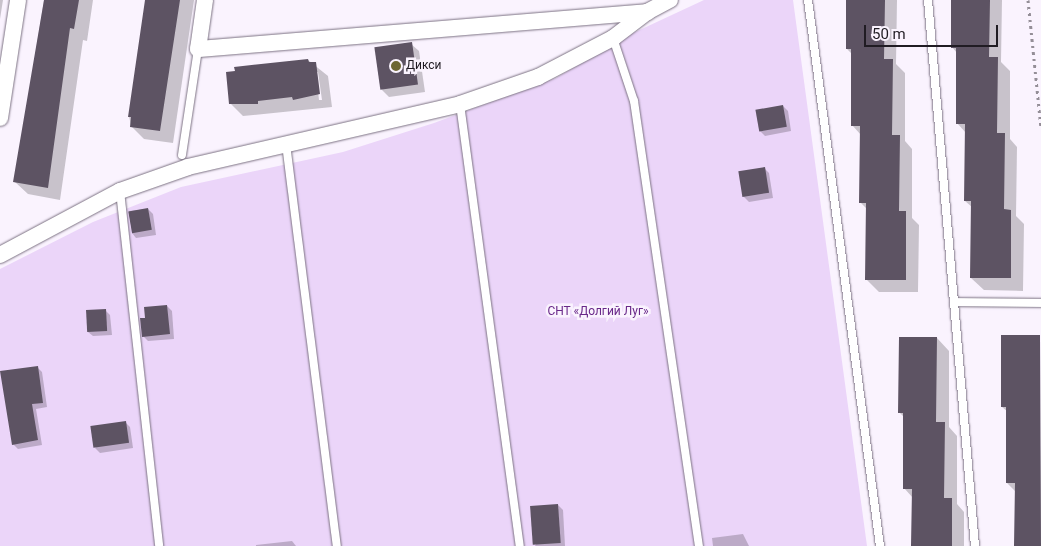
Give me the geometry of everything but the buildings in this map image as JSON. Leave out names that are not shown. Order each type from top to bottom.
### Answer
[{"type":"street","points":[[0,118],[18,0]]},
{"type":"street","points":[[206,0],[198,49],[647,12]]},
{"type":"street","points":[[623,0],[647,12]]},
{"type":"street","points":[[0,255],[120,191],[188,166],[286,142],[363,128],[460,104],[538,77],[613,38],[647,12],[670,0]]},
{"type":"lane","points":[[808,0],[880,546]]},
{"type":"lane","points":[[928,0],[975,546]]},
{"type":"lane","points":[[613,38],[634,101],[699,546]]},
{"type":"lane","points":[[182,155],[198,49]]},
{"type":"lane","points":[[460,104],[520,546]]},
{"type":"lane","points":[[286,142],[337,546]]},
{"type":"lane","points":[[120,191],[159,546]]},
{"type":"lane","points":[[954,302],[1041,303]]},
{"type":"path","points":[[1028,0],[1041,128]]},
{"type":"green space","name":"СНТ «Долгий Луг»","points":[[704,0],[793,0],[867,546],[0,546],[0,269],[93,222],[181,187],[343,152],[434,123],[556,78],[631,34]]},
{"type":"place","name":"Дикси","points":[[396,66]]}]
